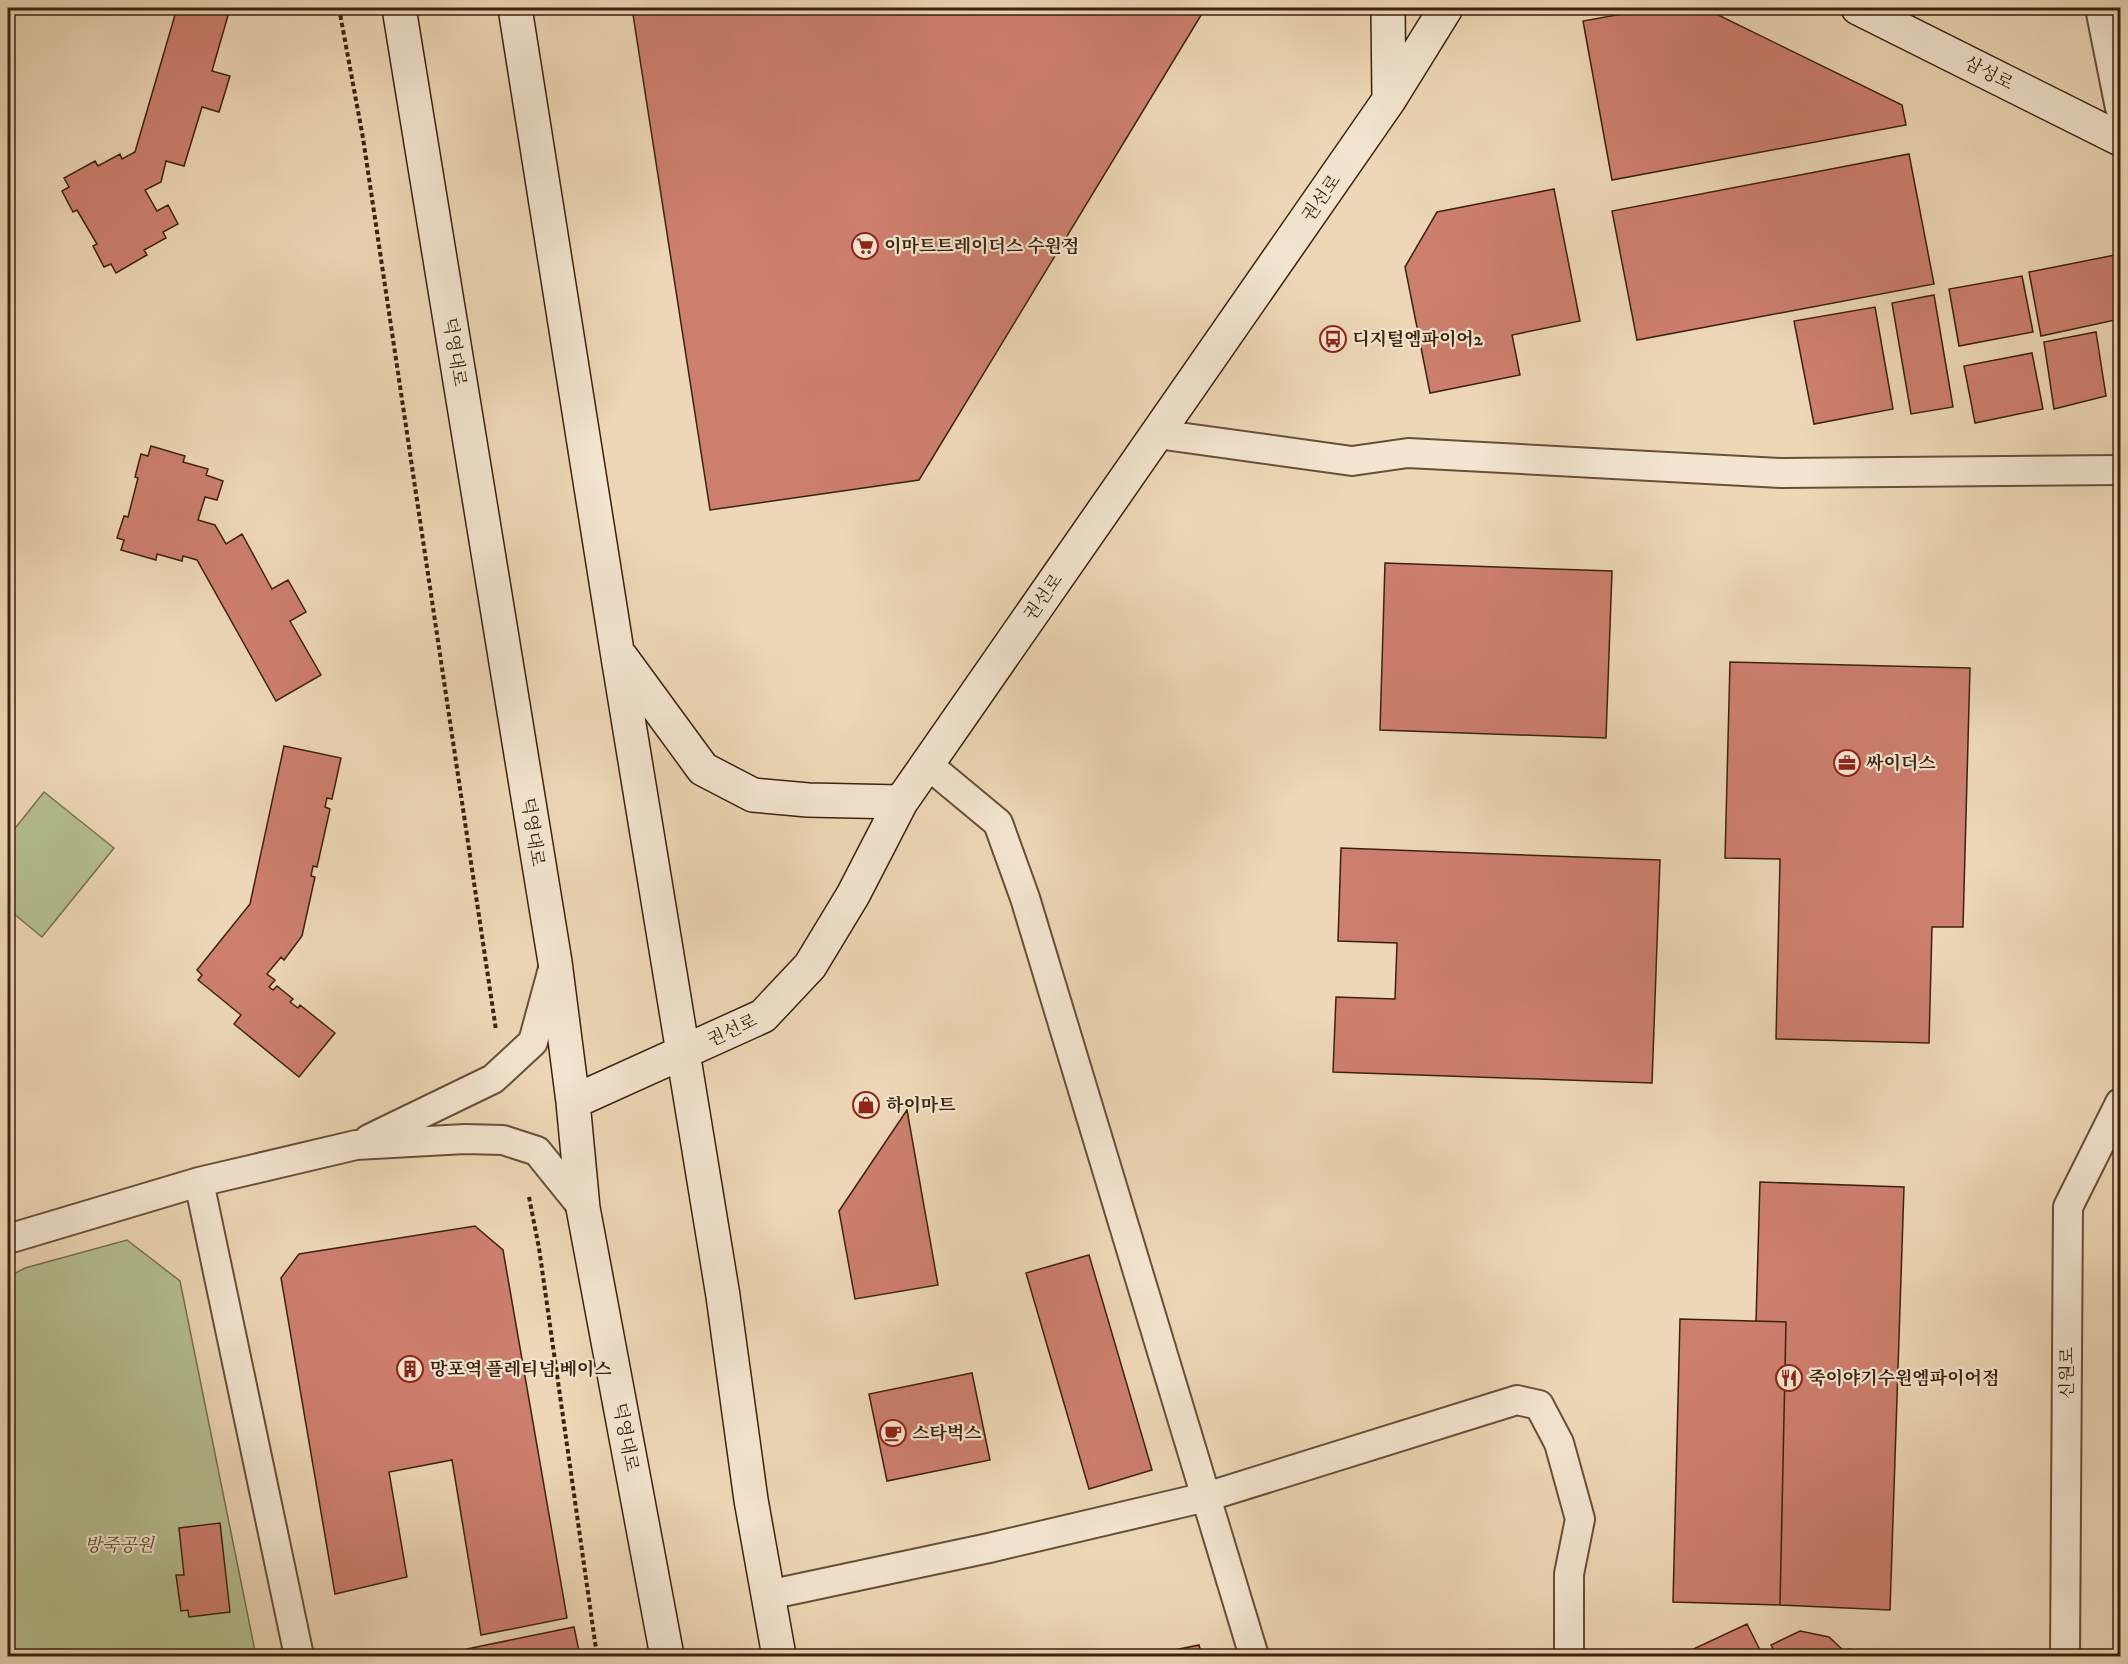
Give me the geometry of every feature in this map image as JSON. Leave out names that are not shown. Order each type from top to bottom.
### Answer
[{"type":"street","name":"덕영대로","points":[[399,8],[555,962],[573,1102],[583,1209],[667,1656]]},
{"type":"street","points":[[515,8],[617,651],[723,1296],[750,1500],[779,1656]]},
{"type":"street","points":[[1388,8],[1389,100]]},
{"type":"street","name":"권선로","points":[[573,1102],[763,1016],[810,966],[853,895],[901,802],[1389,100],[1446,8]]},
{"type":"street","name":"삼성로","points":[[1858,8],[2121,139]]},
{"type":"street","points":[[2100,8],[2121,108]]},
{"type":"street","points":[[1157,434],[1352,461],[1408,453],[1781,473],[2121,470]]},
{"type":"street","points":[[617,651],[703,769],[753,795],[808,800],[901,802]]},
{"type":"street","points":[[927,764],[998,823],[1025,898],[1254,1656]]},
{"type":"street","points":[[356,1145],[493,1079],[533,1042],[555,962]]},
{"type":"street","name":"신원로","points":[[2065,1656],[2068,1207],[2121,1103]]},
{"type":"street","points":[[8,1239],[199,1182],[356,1145],[465,1139],[503,1140],[537,1151],[583,1209]]},
{"type":"street","points":[[199,1182],[299,1656]]},
{"type":"street","points":[[768,1595],[989,1548],[1206,1497],[1517,1400],[1539,1406],[1559,1443],[1580,1519],[1569,1574],[1569,1656]]},
{"type":"path","points":[[339,8],[363,138],[497,1028],[492,1037]]},
{"type":"path","points":[[529,1196],[540,1248],[597,1656]]},
{"type":"green space","points":[[44,792],[114,848],[42,937],[8,909],[8,837]]},
{"type":"green space","name":"방죽공원","points":[[127,1240],[180,1281],[256,1656],[8,1656],[8,1277],[25,1268]]},
{"type":"building","points":[[177,8],[216,8],[229,12],[212,71],[230,76],[219,112],[202,107],[184,166],[166,161],[161,182],[145,190],[157,211],[168,205],[178,224],[163,232],[166,238],[144,250],[147,255],[116,273],[111,264],[104,267],[93,246],[97,244],[77,210],[73,212],[62,191],[69,187],[64,178],[95,161],[98,166],[120,154],[122,159],[135,152]]},
{"type":"building","name":"이마트트레이더스 수원점","points":[[632,8],[1203,8],[1203,12],[919,480],[710,510]]},
{"type":"building","points":[[1655,8],[1704,8],[1902,105],[1906,125],[1612,180],[1583,21]]},
{"type":"building","points":[[1909,154],[1934,284],[1637,340],[1612,211]]},
{"type":"building","points":[[1554,189],[1580,321],[1512,335],[1520,375],[1430,393],[1405,267],[1437,212]]},
{"type":"building","points":[[2120,254],[2120,319],[2041,336],[2029,272]]},
{"type":"building","points":[[2022,276],[2033,332],[1959,346],[1949,289]]},
{"type":"building","points":[[1934,295],[1953,407],[1911,414],[1892,303]]},
{"type":"building","points":[[1875,307],[1893,409],[1814,424],[1794,321]]},
{"type":"building","points":[[2096,332],[2106,396],[2054,409],[2044,342]]},
{"type":"building","points":[[2032,353],[2043,409],[1975,423],[1964,366]]},
{"type":"building","points":[[151,446],[185,456],[183,462],[208,469],[206,475],[223,481],[217,500],[205,497],[198,520],[215,525],[226,544],[242,534],[272,589],[288,580],[306,612],[290,621],[321,675],[276,701],[197,560],[183,556],[182,561],[157,554],[156,560],[121,550],[124,540],[117,538],[124,516],[128,517],[138,478],[135,477],[141,454],[148,456]]},
{"type":"building","points":[[1385,563],[1612,571],[1606,738],[1380,730]]},
{"type":"building","name":"싸이더스","points":[[1730,662],[1970,668],[1963,927],[1932,927],[1929,1043],[1776,1039],[1780,859],[1725,858]]},
{"type":"building","points":[[284,746],[341,758],[332,799],[327,798],[325,807],[330,809],[317,867],[313,866],[311,876],[315,877],[302,936],[284,960],[281,957],[267,974],[275,980],[269,987],[273,990],[277,986],[293,999],[290,1002],[298,1008],[300,1005],[335,1033],[299,1077],[234,1024],[241,1015],[198,980],[202,975],[197,970],[250,904]]},
{"type":"building","points":[[1341,848],[1660,860],[1652,1083],[1333,1072],[1336,997],[1395,999],[1397,943],[1338,941]]},
{"type":"building","points":[[907,1110],[938,1285],[855,1299],[839,1211]]},
{"type":"building","points":[[1760,1182],[1904,1187],[1890,1610],[1780,1605],[1786,1322],[1756,1321]]},
{"type":"building","name":"망포역 플레티넘 베이스","points":[[475,1226],[503,1250],[567,1618],[481,1635],[452,1460],[389,1472],[407,1577],[335,1594],[281,1278],[299,1254]]},
{"type":"building","points":[[1089,1255],[1152,1470],[1089,1489],[1026,1273]]},
{"type":"building","points":[[1680,1319],[1786,1322],[1780,1605],[1673,1602]]},
{"type":"building","points":[[972,1373],[990,1460],[887,1481],[869,1394]]},
{"type":"building","points":[[220,1523],[230,1612],[189,1617],[188,1610],[181,1611],[176,1575],[184,1575],[179,1528]]},
{"type":"building","points":[[1747,1624],[1763,1656],[1689,1656],[1687,1652]]},
{"type":"building","points":[[574,1627],[580,1656],[453,1656],[452,1652]]},
{"type":"building","points":[[1800,1631],[1829,1637],[1844,1651],[1850,1649],[1854,1656],[1777,1656],[1771,1645]]},
{"type":"building","points":[[1199,1645],[1202,1656],[1145,1656]]},
{"type":"place","name":"이마트트레이더스 수원점","points":[[865,246]]},
{"type":"place","name":"디지털엠파이어2","points":[[1333,339]]},
{"type":"place","name":"싸이더스","points":[[1847,763]]},
{"type":"place","name":"하이마트","points":[[866,1105]]},
{"type":"place","name":"망포역 플레티넘 베이스","points":[[410,1369]]},
{"type":"place","name":"죽이야기수원엠파이어점","points":[[1789,1378]]},
{"type":"place","name":"스타벅스","points":[[893,1433]]}]
